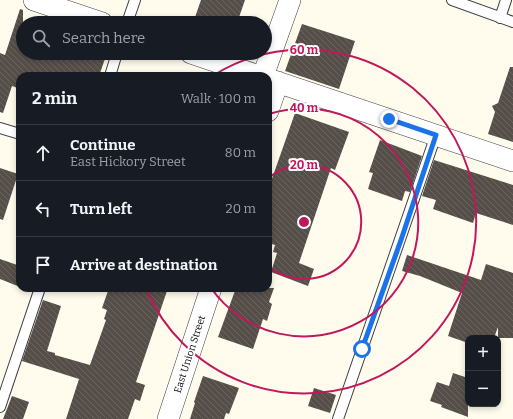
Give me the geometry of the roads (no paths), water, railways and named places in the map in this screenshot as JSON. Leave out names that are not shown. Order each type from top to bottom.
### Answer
[{"type":"street","points":[[34,0],[81,16]]},
{"type":"street","points":[[269,72],[290,0]]},
{"type":"street","points":[[212,60],[249,72]]},
{"type":"street","points":[[272,80],[513,161]]},
{"type":"street","name":"East Union Street","points":[[171,418],[210,292]]},
{"type":"lane","points":[[129,16],[135,0]]},
{"type":"lane","points":[[452,0],[513,22]]},
{"type":"lane","points":[[500,18],[506,0]]},
{"type":"lane","points":[[111,72],[115,60]]},
{"type":"lane","points":[[0,128],[16,133]]},
{"type":"lane","points":[[338,419],[436,135]]},
{"type":"lane","points":[[0,407],[39,292]]}]
